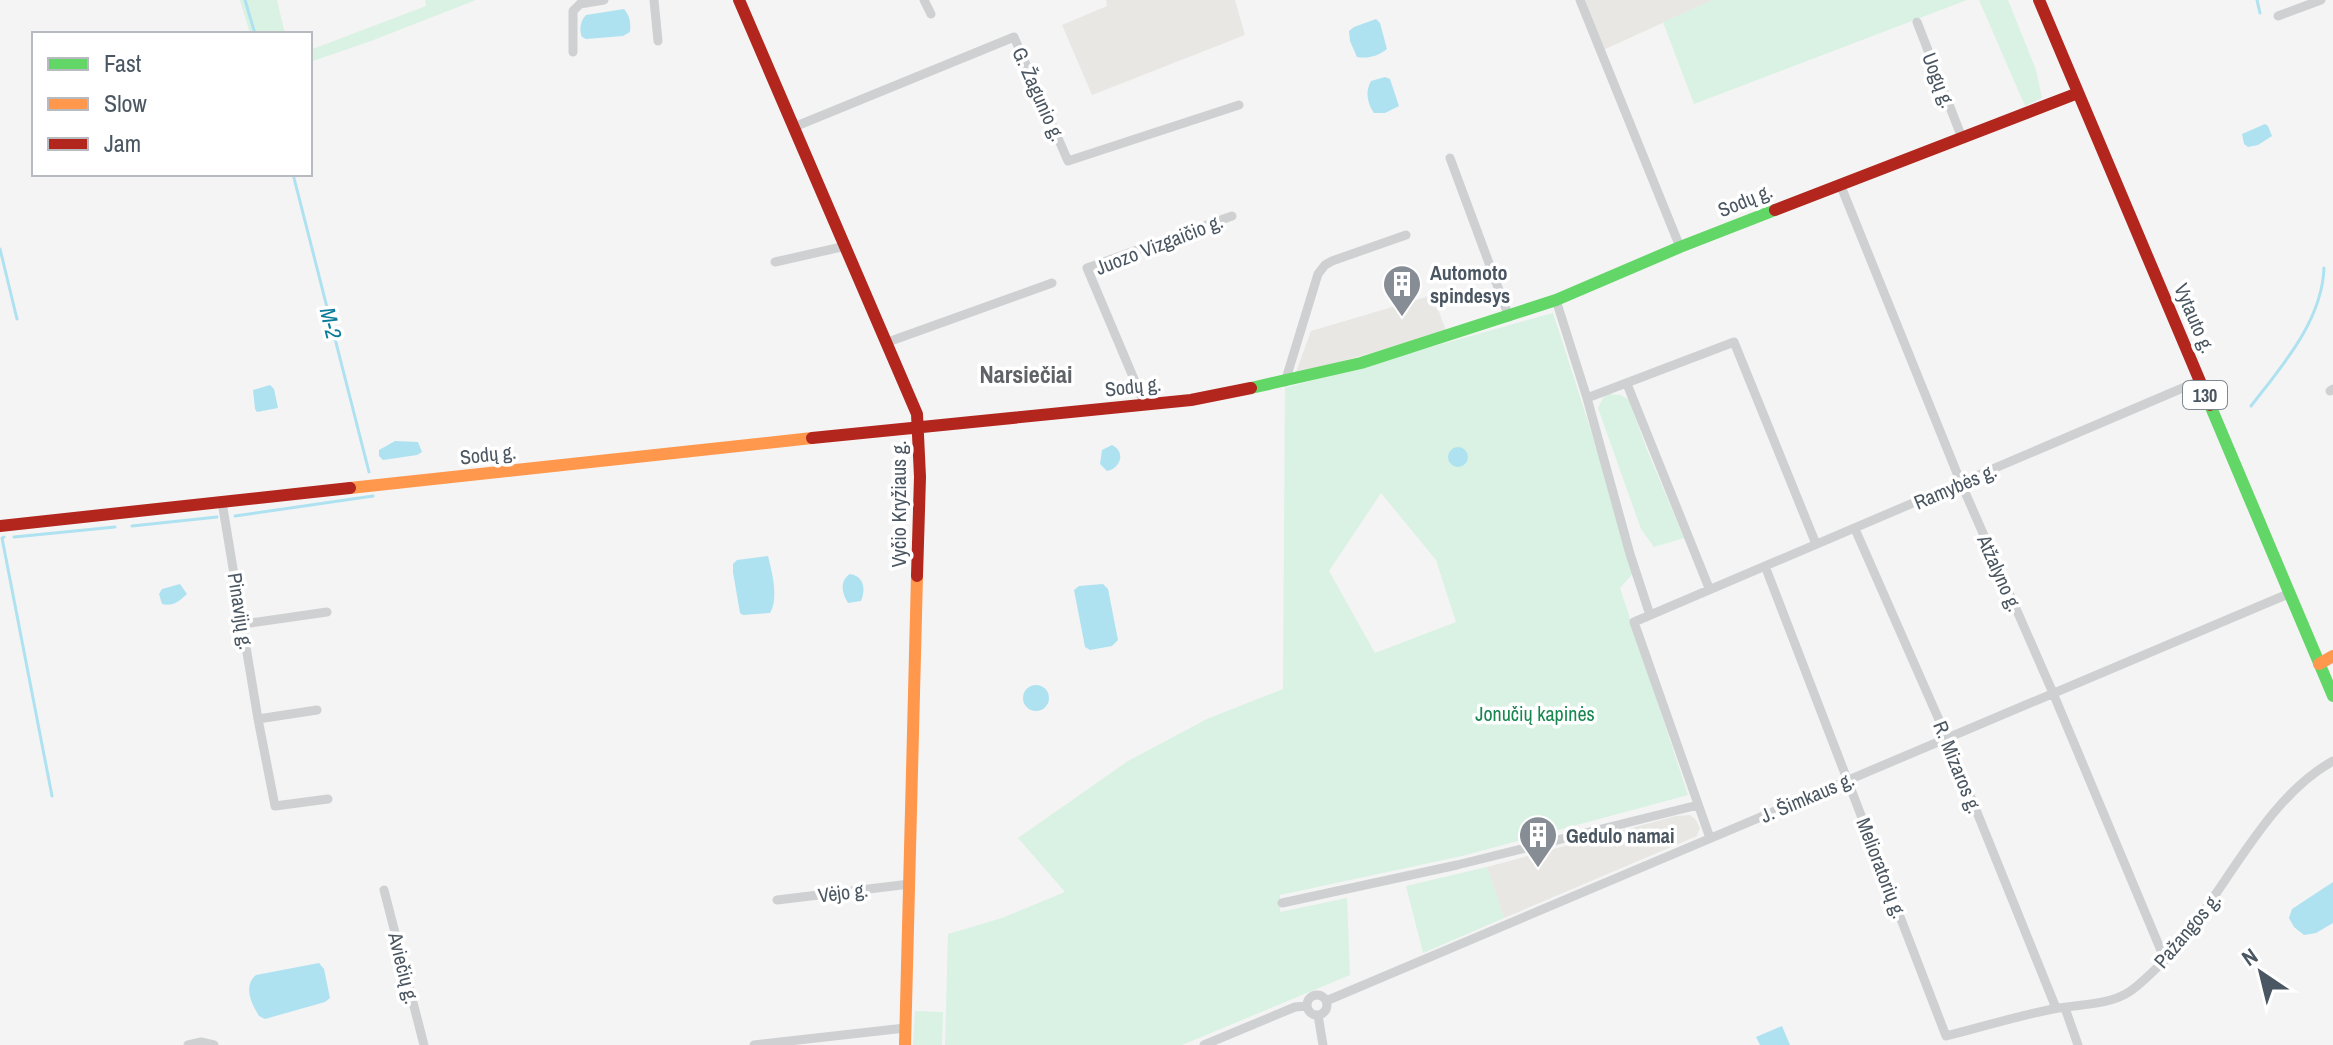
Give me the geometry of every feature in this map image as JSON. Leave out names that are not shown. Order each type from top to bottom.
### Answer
[{"type":"main road","name":"Vyčio Kryžiaus g.","points":[[739,0],[917,414],[920,477],[905,1045]]},
{"type":"main road","name":"Vytauto g.","points":[[2039,0],[2333,696]]},
{"type":"main road","name":"Sodų g.","points":[[0,526],[1145,405],[1210,397],[1285,382],[1361,363],[1556,300],[1680,247],[2078,93]]},
{"type":"main road","points":[[2319,664],[2333,656]]},
{"type":"street","points":[[573,52],[573,11],[580,4],[604,0]]},
{"type":"street","points":[[654,0],[658,41]]},
{"type":"street","points":[[924,0],[931,14]]},
{"type":"street","points":[[1580,0],[1680,247]]},
{"type":"street","points":[[2278,16],[2321,0]]},
{"type":"street","name":"Uogų g.","points":[[1917,22],[1962,138]]},
{"type":"street","name":"G. Žagunio g.","points":[[794,127],[1014,37],[1068,161],[1239,105]]},
{"type":"street","points":[[1450,158],[1509,317]]},
{"type":"street","name":"Atžalyno g.","points":[[1840,184],[1961,483],[2165,960]]},
{"type":"street","name":"Juozo Vizgaičio g.","points":[[1145,405],[1087,268],[1232,216]]},
{"type":"street","points":[[1285,382],[1318,274],[1325,265],[1406,235]]},
{"type":"street","points":[[775,262],[846,246]]},
{"type":"street","points":[[888,342],[1052,283]]},
{"type":"street","points":[[1556,300],[1650,615]]},
{"type":"street","points":[[1587,398],[1734,342],[1816,544]]},
{"type":"street","name":"Ramybės g.","points":[[1698,805],[1634,622],[2199,381]]},
{"type":"street","points":[[1627,384],[1709,588]]},
{"type":"street","name":"Pinavijų g.","points":[[222,502],[275,806],[328,799]]},
{"type":"street","name":"R. Mizaros g.","points":[[1855,529],[2078,1045]]},
{"type":"street","name":"Melioratorių g.","points":[[1765,566],[1946,1036]]},
{"type":"street","name":"J. Šimkaus g.","points":[[1204,1045],[1295,1007],[1307,1006],[1313,995],[1322,996],[1326,1001],[2288,594]]},
{"type":"street","points":[[243,624],[327,612]]},
{"type":"street","points":[[258,719],[317,710]]},
{"type":"street","name":"Pažangos g.","points":[[1946,1036],[2060,1008],[2111,1000],[2128,993],[2178,948],[2275,812],[2294,792],[2333,761]]},
{"type":"street","points":[[1282,903],[1457,865],[1698,805],[1710,838]]},
{"type":"street","name":"Vėjo g.","points":[[777,900],[910,884]]},
{"type":"street","name":"Aviečių g.","points":[[384,890],[424,1045]]},
{"type":"street","points":[[1318,1015],[1326,1010],[1326,1001]]},
{"type":"street","points":[[1307,1006],[1309,1012],[1318,1015]]},
{"type":"street","points":[[1318,1015],[1323,1045]]},
{"type":"street","points":[[754,1045],[905,1028]]},
{"type":"street","points":[[188,1045],[201,1042],[214,1045]]},
{"type":"shaded area","points":[[1106,0],[1235,0],[1245,35],[1092,95],[1062,25],[1107,6]]},
{"type":"shaded area","points":[[1580,0],[1713,0],[1601,51]]},
{"type":"shaded area","points":[[1433,295],[1446,331],[1295,375],[1311,331]]},
{"type":"shaded area","points":[[1690,815],[1700,828],[1697,836],[1504,918],[1487,867],[1676,816]]},
{"type":"green space","points":[[240,0],[277,0],[285,32],[249,32]]},
{"type":"green space","points":[[425,0],[476,0],[312,61],[312,49],[426,6]]},
{"type":"green space","points":[[1713,0],[1967,0],[1694,104],[1663,22]]},
{"type":"green space","points":[[1979,0],[2008,0],[2036,70],[2042,98],[2025,106]]},
{"type":"green space","name":"Jonučių kapinės","points":[[1553,313],[1636,570],[1620,588],[1688,795],[1462,856],[1280,895],[1280,912],[1347,898],[1350,975],[1182,1045],[945,1045],[948,934],[1002,918],[1065,892],[1018,838],[1128,761],[1207,719],[1283,689],[1285,388]],"holes":[[[1381,493],[1436,560],[1456,622],[1375,653],[1329,571]]]},
{"type":"green space","points":[[1608,394],[1621,395],[1629,400],[1684,538],[1654,547],[1641,529],[1598,408]]},
{"type":"green space","points":[[1487,867],[1504,918],[1423,953],[1406,886]]},
{"type":"green space","points":[[915,1011],[943,1012],[942,1045],[913,1045]]},
{"type":"water","points":[[624,9],[630,20],[630,32],[623,36],[582,37],[582,20],[586,15]]},
{"type":"water","points":[[1376,19],[1387,49],[1373,56],[1357,57],[1349,31]]},
{"type":"water","points":[[1385,77],[1390,79],[1399,106],[1385,113],[1374,113],[1368,97],[1369,85],[1371,81]]},
{"type":"water","points":[[2265,124],[2272,136],[2258,145],[2248,147],[2244,144],[2242,134]]},
{"type":"water","points":[[270,385],[274,389],[278,408],[257,412],[253,390]]},
{"type":"water","points":[[395,441],[418,442],[422,452],[383,460],[379,450]]},
{"type":"water","points":[[1112,445],[1119,452],[1120,460],[1116,467],[1107,471],[1100,464],[1102,450]]},
{"type":"water","points":[[1458,447],[1465,450],[1468,457],[1465,464],[1458,467],[1451,464],[1448,457],[1451,450]]},
{"type":"water","points":[[768,556],[774,585],[773,607],[770,613],[743,615],[740,613],[733,564],[737,560]]},
{"type":"water","points":[[850,574],[858,577],[863,584],[861,601],[848,603],[844,596],[843,584]]},
{"type":"water","points":[[180,584],[187,594],[176,603],[162,604],[159,594],[162,589]]},
{"type":"water","points":[[1103,584],[1108,589],[1118,640],[1112,646],[1090,650],[1085,647],[1074,590],[1079,586]]},
{"type":"water","points":[[1036,685],[1045,689],[1049,698],[1045,707],[1036,711],[1027,707],[1023,698],[1027,689]]},
{"type":"water","points":[[2333,882],[2333,923],[2316,933],[2304,935],[2289,918],[2292,909]]},
{"type":"water","points":[[319,963],[324,969],[330,998],[265,1019],[259,1016],[249,989],[256,975]]},
{"type":"water","points":[[1782,1026],[1790,1045],[1760,1045],[1756,1037]]},
{"type":"waterway","name":"M-2","points":[[245,0],[254,32]]},
{"type":"waterway","points":[[2257,0],[2260,13]]},
{"type":"waterway","name":"M-2","points":[[294,176],[369,472]]},
{"type":"waterway","name":"M-2","points":[[0,249],[17,319]]},
{"type":"waterway","points":[[2251,406],[2287,359],[2308,324],[2322,288],[2324,268]]},
{"type":"waterway","name":"M-2","points":[[235,516],[373,496]]},
{"type":"waterway","name":"M-2","points":[[132,526],[217,517]]},
{"type":"waterway","name":"M-2","points":[[14,537],[115,527]]},
{"type":"waterway","name":"M-2","points":[[4,537],[52,796]]},
{"type":"traffic: fast","points":[[1251,388],[1361,363],[1556,300],[1775,210]]},
{"type":"traffic: fast","points":[[2210,405],[2333,696]]},
{"type":"traffic: slow","points":[[350,488],[812,438]]},
{"type":"traffic: slow","points":[[905,1045],[917,576]]},
{"type":"traffic: slow","points":[[2319,664],[2333,656]]},
{"type":"traffic: jam","points":[[739,0],[917,414],[920,477],[917,576]]},
{"type":"traffic: jam","points":[[2039,0],[2210,405]]},
{"type":"traffic: jam","points":[[1775,210],[2078,93]]},
{"type":"traffic: jam","points":[[812,438],[1191,400],[1251,388]]},
{"type":"traffic: jam","points":[[0,526],[350,488]]},
{"type":"place","name":"Automoto spindesys","points":[[1402,318]]},
{"type":"place","name":"Gedulo namai","points":[[1538,869]]},
{"type":"district","name":"Narsiečiai","points":[[1026,374]]}]
